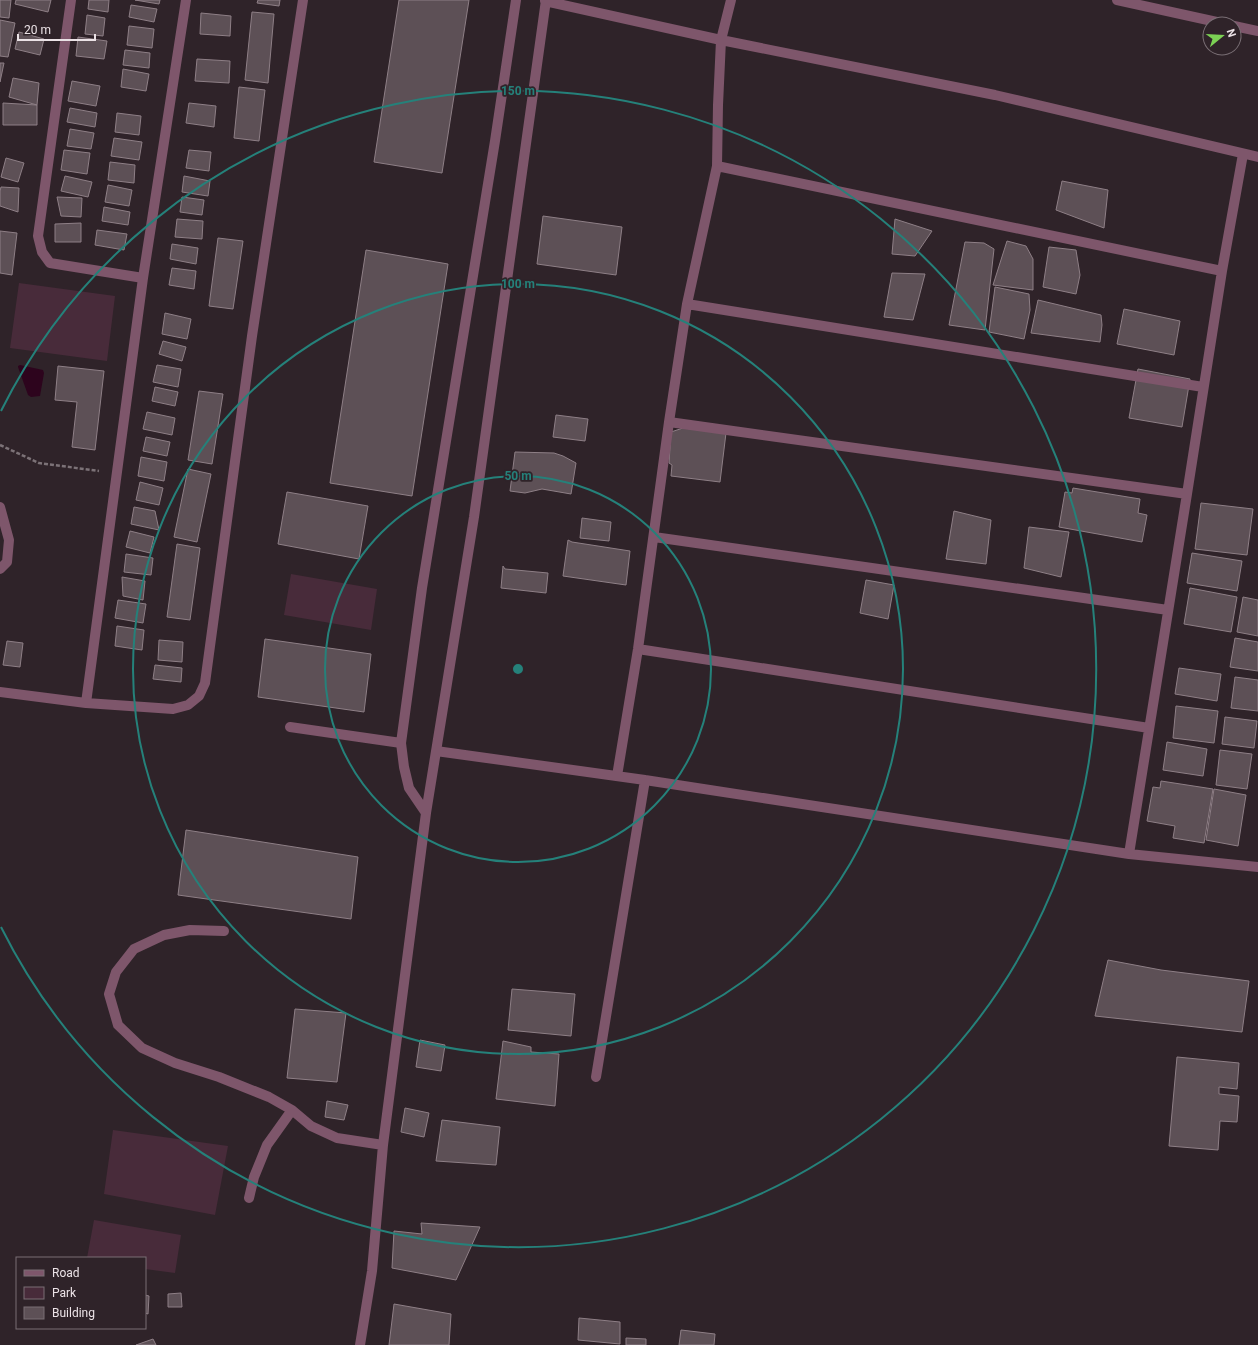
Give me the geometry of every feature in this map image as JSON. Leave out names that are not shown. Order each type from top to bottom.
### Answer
[{"type":"street","points":[[71,0],[38,236],[42,252],[50,263],[143,278]]},
{"type":"street","points":[[86,702],[143,278],[186,0]]},
{"type":"street","points":[[0,692],[86,702],[174,709],[188,705],[199,696],[205,683],[253,328],[303,0]]},
{"type":"street","points":[[426,813],[409,788],[404,767],[401,743],[422,588],[495,141],[516,0]]},
{"type":"street","points":[[360,1345],[372,1271],[383,1145],[426,813],[474,517],[545,0],[721,40],[995,95],[1258,157]]},
{"type":"street","points":[[617,776],[638,649],[668,422],[687,304],[717,166],[721,40],[731,0]]},
{"type":"street","points":[[1117,0],[1202,19]]},
{"type":"street","points":[[1242,28],[1258,31]]},
{"type":"street","points":[[1130,854],[1203,387],[1243,154]]},
{"type":"street","points":[[717,166],[1222,271]]},
{"type":"street","points":[[687,304],[1203,387]]},
{"type":"street","points":[[668,422],[1187,494]]},
{"type":"street","points":[[0,507],[9,540],[7,562],[0,569]]},
{"type":"street","points":[[654,537],[1168,610]]},
{"type":"street","points":[[638,649],[1149,728]]},
{"type":"street","points":[[290,727],[401,743]]},
{"type":"street","points":[[436,751],[645,780],[1130,854],[1258,867]]},
{"type":"street","points":[[596,1077],[645,780]]},
{"type":"street","points":[[224,931],[190,930],[164,935],[134,949],[116,972],[109,994],[118,1025],[142,1048],[175,1063],[219,1077],[269,1097],[292,1110],[311,1126],[337,1138],[383,1145]]},
{"type":"street","points":[[249,1198],[254,1177],[267,1145],[292,1110]]},
{"type":"path","points":[[0,445],[39,463],[117,474]]},
{"type":"green space","points":[[19,283],[115,296],[107,361],[10,348]]},
{"type":"green space","points":[[291,574],[377,589],[371,630],[284,615]]},
{"type":"green space","points":[[113,1130],[228,1146],[215,1215],[104,1194]]},
{"type":"green space","points":[[94,1220],[181,1235],[175,1273],[146,1269],[146,1257],[87,1257]]},
{"type":"shaded area","points":[[20,365],[43,370],[44,373],[40,396],[31,397],[28,395],[18,367]]},
{"type":"building","points":[[0,0],[11,0],[9,18],[0,17]]},
{"type":"building","points":[[16,0],[51,0],[48,12],[15,4]]},
{"type":"building","points":[[89,0],[109,0],[108,12],[88,9]]},
{"type":"building","points":[[135,0],[160,0],[159,4]]},
{"type":"building","points":[[258,0],[280,0],[279,6],[257,3]]},
{"type":"building","points":[[399,0],[469,0],[442,173],[374,162]]},
{"type":"building","points":[[131,5],[157,9],[154,22],[129,17]]},
{"type":"building","points":[[252,12],[274,14],[268,83],[245,80]]},
{"type":"building","points":[[201,13],[231,16],[230,36],[200,34]]},
{"type":"building","points":[[87,15],[105,18],[103,36],[85,34]]},
{"type":"building","points":[[0,20],[15,23],[8,57],[0,56]]},
{"type":"building","points":[[129,26],[154,29],[152,48],[127,45]]},
{"type":"building","points":[[19,32],[44,39],[40,55],[15,49]]},
{"type":"building","points":[[78,37],[107,41],[104,59],[76,56]]},
{"type":"building","points":[[125,50],[150,53],[149,68],[123,65]]},
{"type":"building","points":[[197,59],[230,61],[229,83],[195,81]]},
{"type":"building","points":[[0,63],[4,63],[0,82]]},
{"type":"building","points":[[123,69],[149,74],[146,91],[121,87]]},
{"type":"building","points":[[13,78],[39,83],[37,105],[9,97]]},
{"type":"building","points":[[72,81],[100,86],[96,106],[68,101]]},
{"type":"building","points":[[239,87],[265,90],[259,141],[234,138]]},
{"type":"building","points":[[3,103],[37,105],[37,125],[3,125]]},
{"type":"building","points":[[189,103],[216,106],[214,127],[186,123]]},
{"type":"building","points":[[70,108],[97,113],[95,127],[67,122]]},
{"type":"building","points":[[117,113],[141,116],[139,135],[115,132]]},
{"type":"building","points":[[70,129],[94,133],[91,149],[67,146]]},
{"type":"building","points":[[114,138],[142,142],[139,160],[111,156]]},
{"type":"building","points":[[64,150],[90,153],[87,174],[61,170]]},
{"type":"building","points":[[189,150],[211,152],[209,171],[186,168]]},
{"type":"building","points":[[6,158],[24,163],[18,182],[1,177]]},
{"type":"building","points":[[110,162],[135,165],[134,183],[108,180]]},
{"type":"building","points":[[65,176],[92,182],[88,197],[61,191]]},
{"type":"building","points":[[184,176],[210,181],[208,196],[182,192]]},
{"type":"building","points":[[1062,181],[1108,190],[1104,228],[1056,210]]},
{"type":"building","points":[[108,185],[132,190],[129,206],[105,202]]},
{"type":"building","points":[[1,187],[19,188],[18,212],[0,206]]},
{"type":"building","points":[[57,197],[82,198],[81,217],[61,216]]},
{"type":"building","points":[[182,197],[204,200],[202,215],[180,212]]},
{"type":"building","points":[[104,207],[130,212],[128,225],[102,221]]},
{"type":"building","points":[[543,216],[622,227],[616,275],[537,264]]},
{"type":"building","points":[[177,219],[203,221],[202,239],[175,237]]},
{"type":"building","points":[[895,219],[932,231],[915,256],[892,254]]},
{"type":"building","points":[[81,223],[81,242],[55,242],[55,224]]},
{"type":"building","points":[[97,230],[127,234],[124,250],[95,245]]},
{"type":"building","points":[[0,231],[17,233],[12,275],[0,273]]},
{"type":"building","points":[[218,238],[243,241],[233,309],[209,306]]},
{"type":"building","points":[[1007,241],[1026,246],[1033,259],[1033,290],[993,285]]},
{"type":"building","points":[[965,242],[984,243],[994,249],[985,330],[949,325]]},
{"type":"building","points":[[172,244],[198,248],[196,264],[170,259]]},
{"type":"building","points":[[1049,247],[1076,250],[1080,275],[1076,294],[1043,287]]},
{"type":"building","points":[[366,250],[448,264],[412,496],[330,483]]},
{"type":"building","points":[[172,268],[196,271],[194,289],[169,285]]},
{"type":"building","points":[[892,273],[925,274],[913,320],[884,317]]},
{"type":"building","points":[[995,287],[1029,294],[1030,310],[1024,339],[989,332]]},
{"type":"building","points":[[1038,300],[1101,315],[1102,325],[1100,342],[1031,333]]},
{"type":"building","points":[[1124,309],[1180,321],[1174,355],[1117,344]]},
{"type":"building","points":[[165,313],[191,319],[187,339],[162,334]]},
{"type":"building","points":[[163,341],[186,347],[182,361],[159,354]]},
{"type":"building","points":[[157,365],[181,369],[178,387],[153,382]]},
{"type":"building","points":[[58,366],[104,371],[95,450],[72,447],[77,402],[55,400]]},
{"type":"building","points":[[1138,369],[1190,379],[1182,427],[1129,418]]},
{"type":"building","points":[[155,387],[178,392],[175,406],[152,401]]},
{"type":"building","points":[[199,391],[223,394],[212,464],[188,460]]},
{"type":"building","points":[[147,412],[175,418],[172,435],[143,429]]},
{"type":"building","points":[[556,415],[588,419],[585,441],[553,437]]},
{"type":"building","points":[[683,428],[726,433],[720,482],[671,476],[672,465],[669,463],[671,432]]},
{"type":"building","points":[[146,437],[170,442],[167,456],[143,451]]},
{"type":"building","points":[[515,452],[554,453],[576,463],[571,494],[542,489],[525,493],[510,491]]},
{"type":"building","points":[[141,457],[167,462],[164,481],[138,476]]},
{"type":"building","points":[[188,469],[211,474],[197,542],[174,537]]},
{"type":"building","points":[[140,482],[163,488],[159,505],[136,500]]},
{"type":"building","points":[[1073,488],[1140,499],[1138,513],[1147,515],[1142,542],[1059,527],[1065,492],[1072,493]]},
{"type":"building","points":[[287,492],[368,506],[359,559],[278,544]]},
{"type":"building","points":[[1201,503],[1253,509],[1247,555],[1195,549]]},
{"type":"building","points":[[134,507],[155,511],[159,530],[131,524]]},
{"type":"building","points":[[954,511],[991,520],[986,564],[946,559]]},
{"type":"building","points":[[582,518],[611,522],[609,541],[580,538]]},
{"type":"building","points":[[1029,527],[1069,532],[1061,577],[1024,568]]},
{"type":"building","points":[[130,531],[154,537],[150,553],[126,547]]},
{"type":"building","points":[[568,540],[572,542],[630,551],[626,585],[563,576]]},
{"type":"building","points":[[177,544],[200,548],[190,620],[167,617]]},
{"type":"building","points":[[1192,553],[1242,561],[1237,591],[1187,583]]},
{"type":"building","points":[[126,554],[153,558],[151,575],[124,572]]},
{"type":"building","points":[[503,566],[505,569],[548,573],[546,593],[501,588]]},
{"type":"building","points":[[122,577],[145,581],[143,600],[123,596]]},
{"type":"building","points":[[866,580],[894,585],[888,619],[860,613]]},
{"type":"building","points":[[1190,588],[1237,597],[1231,632],[1184,624]]},
{"type":"building","points":[[1243,597],[1258,600],[1258,636],[1237,632]]},
{"type":"building","points":[[118,600],[146,604],[143,623],[115,618]]},
{"type":"building","points":[[117,626],[144,630],[142,650],[115,646]]},
{"type":"building","points":[[1235,638],[1258,642],[1258,671],[1230,667]]},
{"type":"building","points":[[265,639],[371,654],[364,712],[258,697]]},
{"type":"building","points":[[159,640],[183,642],[182,662],[158,660]]},
{"type":"building","points":[[7,641],[23,643],[20,667],[3,665]]},
{"type":"building","points":[[155,665],[182,668],[181,682],[153,679]]},
{"type":"building","points":[[1179,668],[1221,674],[1217,701],[1175,694]]},
{"type":"building","points":[[1235,677],[1258,680],[1258,711],[1231,708]]},
{"type":"building","points":[[1176,706],[1218,711],[1214,743],[1173,738]]},
{"type":"building","points":[[1225,717],[1257,721],[1254,748],[1222,744]]},
{"type":"building","points":[[1167,742],[1207,749],[1203,776],[1163,770]]},
{"type":"building","points":[[1220,750],[1252,754],[1247,789],[1216,785]]},
{"type":"building","points":[[1161,781],[1213,789],[1204,843],[1173,838],[1175,826],[1147,821],[1153,787],[1160,788]]},
{"type":"building","points":[[1214,789],[1246,795],[1238,846],[1206,840]]},
{"type":"building","points":[[186,830],[358,857],[351,919],[178,895]]},
{"type":"building","points":[[1108,960],[1161,970],[1249,981],[1242,1032],[1095,1016]]},
{"type":"building","points":[[512,989],[575,994],[571,1036],[508,1030]]},
{"type":"building","points":[[295,1009],[346,1013],[337,1082],[287,1078]]},
{"type":"building","points":[[420,1040],[445,1045],[441,1071],[416,1067]]},
{"type":"building","points":[[503,1041],[531,1047],[531,1052],[559,1054],[555,1106],[496,1099]]},
{"type":"building","points":[[1177,1057],[1239,1063],[1237,1089],[1219,1087],[1219,1094],[1239,1096],[1237,1122],[1220,1121],[1218,1150],[1169,1146]]},
{"type":"building","points":[[327,1101],[348,1105],[344,1120],[325,1117]]},
{"type":"building","points":[[405,1108],[429,1113],[424,1137],[401,1132]]},
{"type":"building","points":[[442,1120],[500,1127],[496,1165],[436,1161]]},
{"type":"building","points":[[421,1223],[480,1227],[456,1280],[392,1268],[394,1231],[422,1234]]},
{"type":"building","points":[[181,1293],[182,1307],[168,1307],[168,1294]]},
{"type":"building","points":[[146,1295],[149,1296],[148,1314],[146,1313]]},
{"type":"building","points":[[394,1304],[451,1314],[449,1345],[389,1345]]},
{"type":"building","points":[[579,1318],[620,1322],[620,1344],[578,1340]]},
{"type":"building","points":[[681,1330],[715,1334],[714,1345],[679,1345]]},
{"type":"building","points":[[626,1338],[646,1339],[646,1345],[626,1345]]},
{"type":"building","points":[[153,1339],[156,1345],[136,1345]]}]
